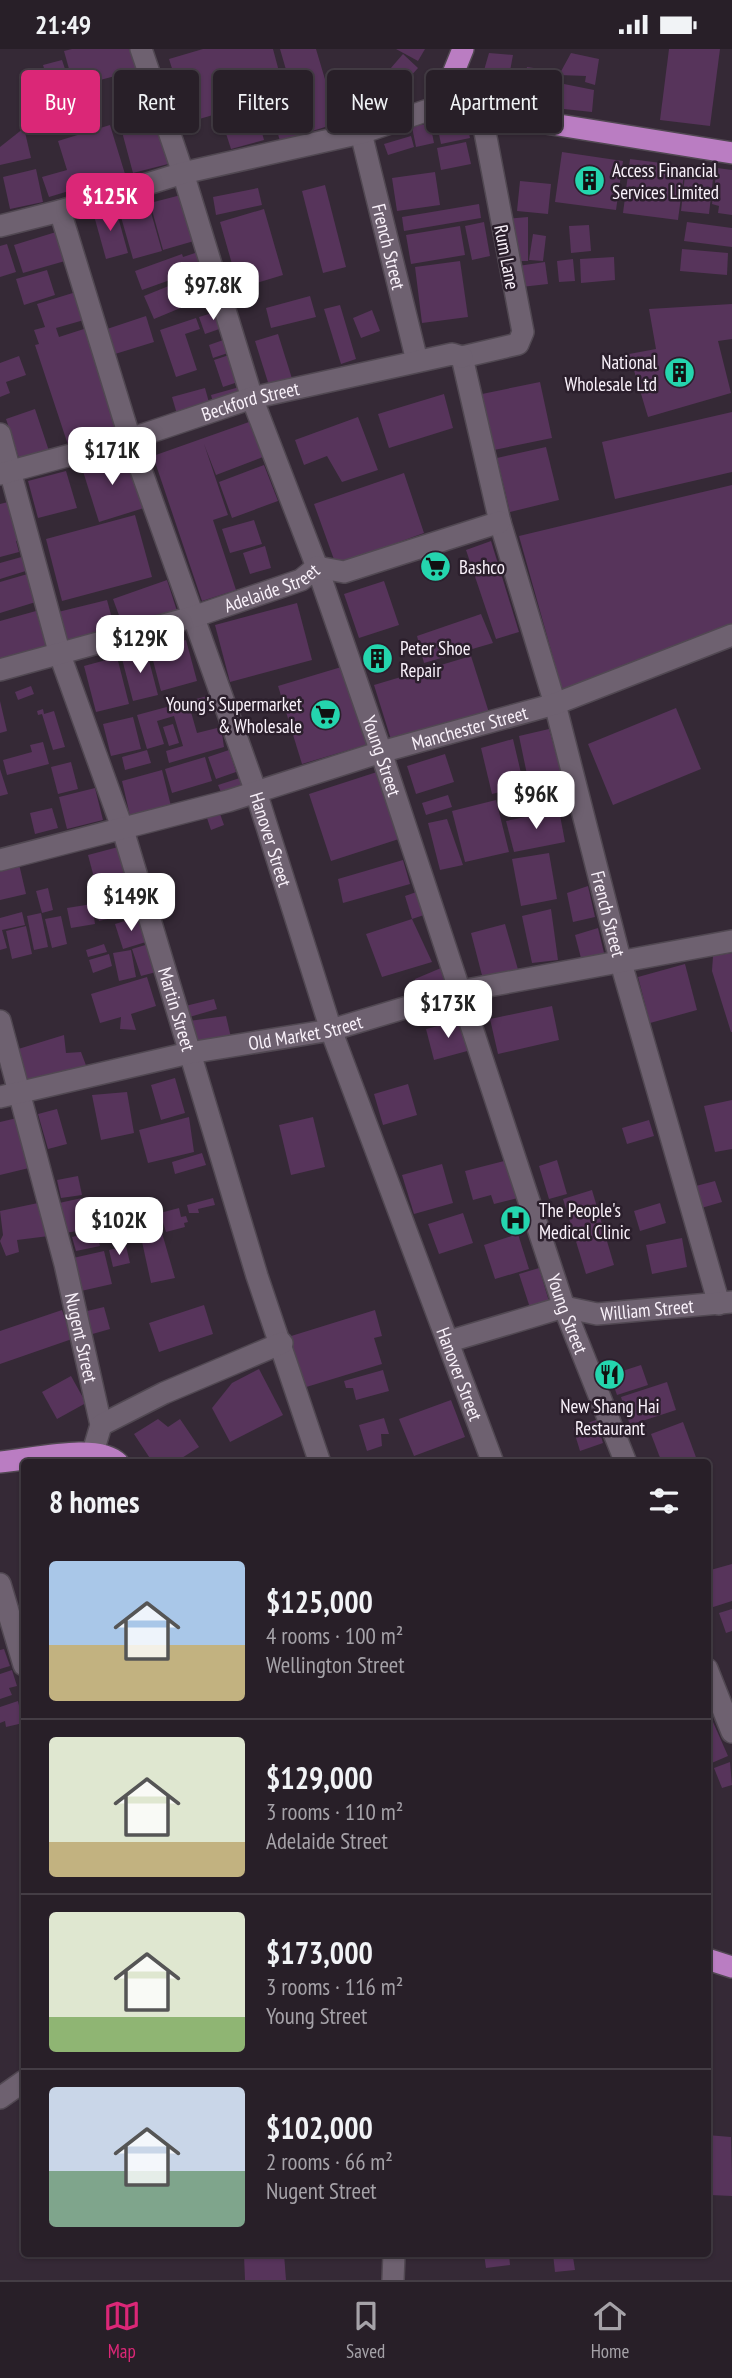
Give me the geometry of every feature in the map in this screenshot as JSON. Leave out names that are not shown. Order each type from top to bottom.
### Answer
[{"type":"main road","points":[[455,70],[463,49]]},
{"type":"main road","points":[[562,125],[732,153]]},
{"type":"main road","points":[[25,1459],[93,1451],[114,1459]]},
{"type":"main road","points":[[0,1462],[21,1460]]},
{"type":"main road","points":[[711,1960],[732,1967]]},
{"type":"street","name":"Young Street","points":[[141,49],[183,173],[252,398],[317,567],[381,752],[564,1307],[624,1459]]},
{"type":"street","points":[[0,226],[60,211],[183,173],[361,133]]},
{"type":"street","name":"French Street","points":[[361,133],[417,361]]},
{"type":"street","name":"Rum Lane","points":[[462,357],[518,344],[523,332],[485,133]]},
{"type":"street","name":"Hanover Street","points":[[60,211],[131,439],[196,616],[256,792],[331,1030],[450,1341],[492,1459]]},
{"type":"street","name":"Beckford Street","points":[[6,473],[131,439],[252,398],[452,354],[462,357]]},
{"type":"street","name":"French Street","points":[[462,357],[500,522],[555,704],[621,963],[726,1303]]},
{"type":"street","name":"Martin Street","points":[[0,434],[6,473],[60,655],[123,830],[257,1276],[282,1343],[319,1459]]},
{"type":"street","name":"Adelaide Street","points":[[0,670],[196,616],[300,580],[317,567],[344,572],[500,522]]},
{"type":"street","name":"Manchester Street","points":[[0,860],[123,830],[256,792],[381,752],[555,704],[732,635]]},
{"type":"street","name":"Old Market Street","points":[[10,1095],[189,1053],[331,1030],[461,991],[732,941]]},
{"type":"street","name":"Nugent Street","points":[[0,1021],[10,1095],[65,1264],[101,1425],[93,1451]]},
{"type":"street","name":"William Street","points":[[564,1307],[597,1314],[726,1303]]},
{"type":"street","points":[[450,1341],[564,1307]]},
{"type":"street","points":[[101,1425],[164,1393],[282,1343]]},
{"type":"street","points":[[0,1584],[3,1610],[21,1657]]},
{"type":"street","points":[[711,1679],[732,1733]]},
{"type":"street","points":[[0,2098],[21,2083]]},
{"type":"street","points":[[393,2280],[394,2257]]},
{"type":"building","points":[[140,49],[145,68],[114,70],[114,76],[100,80],[100,70],[69,70],[64,51]]},
{"type":"building","points":[[203,49],[273,49],[279,70],[213,70],[213,115],[199,119],[199,70],[172,70],[169,59]]},
{"type":"building","points":[[280,49],[316,49],[327,86],[327,126],[313,131],[313,70],[286,70]]},
{"type":"building","points":[[396,49],[425,49],[418,61]]},
{"type":"building","points":[[669,49],[720,49],[710,126],[660,120]]},
{"type":"building","points":[[489,53],[513,55],[510,70],[484,70]]},
{"type":"building","points":[[571,53],[599,59],[595,85],[585,82],[586,76],[562,75],[562,70]]},
{"type":"building","points":[[403,54],[418,68],[412,75],[412,70],[389,70]]},
{"type":"building","points":[[62,60],[65,70],[45,70],[43,65]]},
{"type":"building","points":[[527,67],[548,70],[526,70]]},
{"type":"building","points":[[564,84],[594,90],[592,112],[564,109]]},
{"type":"building","points":[[426,124],[426,133],[432,133],[434,143],[416,147],[412,127]]},
{"type":"building","points":[[110,125],[125,174],[49,197],[42,177],[67,170],[58,141],[84,133],[100,133],[100,128]]},
{"type":"building","points":[[21,130],[21,133],[25,133],[31,158],[0,165],[0,147]]},
{"type":"building","points":[[122,133],[160,133],[168,164],[133,173]]},
{"type":"building","points":[[226,133],[262,133],[264,140],[231,149]]},
{"type":"building","points":[[278,133],[306,133],[280,141]]},
{"type":"building","points":[[439,133],[469,133],[470,138],[441,144]]},
{"type":"building","points":[[411,136],[414,147],[388,155],[384,144]]},
{"type":"building","points":[[466,142],[471,164],[441,170],[437,148]]},
{"type":"building","name":"Access Financial Services Limited","points":[[562,152],[623,161],[616,210],[555,202]]},
{"type":"building","points":[[630,159],[685,166],[678,220],[623,213]]},
{"type":"building","points":[[686,166],[714,170],[709,214],[681,211]]},
{"type":"building","points":[[717,168],[732,170],[732,215],[718,213],[719,206],[712,204]]},
{"type":"building","points":[[36,169],[43,202],[10,209],[3,177]]},
{"type":"building","points":[[435,172],[440,205],[397,211],[392,178]]},
{"type":"building","points":[[520,181],[551,184],[548,214],[517,211]]},
{"type":"building","points":[[325,185],[346,267],[323,273],[302,191]]},
{"type":"building","points":[[258,188],[262,205],[216,215],[213,197]]},
{"type":"building","points":[[181,195],[194,241],[163,250],[150,203]]},
{"type":"building","points":[[148,202],[162,251],[133,259],[119,210]]},
{"type":"building","points":[[479,204],[481,218],[404,231],[402,217]]},
{"type":"building","points":[[115,206],[128,253],[106,259],[93,212]]},
{"type":"building","points":[[264,209],[283,275],[253,284],[249,274],[236,278],[220,222]]},
{"type":"building","points":[[528,217],[528,261],[515,261],[506,219]]},
{"type":"building","points":[[484,222],[490,256],[472,260],[465,226]]},
{"type":"building","points":[[687,222],[732,228],[732,247],[684,241]]},
{"type":"building","points":[[589,225],[591,251],[571,253],[569,226]]},
{"type":"building","points":[[460,226],[465,255],[411,264],[406,235]]},
{"type":"building","points":[[56,232],[65,261],[23,273],[14,245]]},
{"type":"building","points":[[533,234],[546,236],[543,261],[529,260]]},
{"type":"building","points":[[7,244],[16,272],[0,277],[0,246]]},
{"type":"building","points":[[682,249],[728,253],[727,275],[680,271]]},
{"type":"building","points":[[198,252],[215,301],[196,307],[184,275],[142,290],[135,271],[182,254],[183,257]]},
{"type":"building","points":[[614,257],[615,280],[581,283],[580,259]]},
{"type":"building","points":[[573,259],[575,281],[559,282],[557,261]]},
{"type":"building","points":[[460,261],[468,317],[422,323],[415,267]]},
{"type":"building","points":[[545,262],[548,284],[521,287],[518,266]]},
{"type":"building","points":[[47,270],[55,295],[24,305],[16,279]]},
{"type":"building","points":[[181,281],[190,304],[154,319],[144,296]]},
{"type":"building","points":[[76,292],[84,320],[56,328],[59,337],[87,328],[122,434],[70,451],[35,345],[39,344],[34,330],[45,327],[37,304]]},
{"type":"building","points":[[310,296],[316,317],[271,328],[266,308]]},
{"type":"building","name":"National Wholesale Ltd","points":[[732,304],[732,339],[718,341],[731,393],[648,417],[629,354],[656,349],[649,309]]},
{"type":"building","points":[[340,305],[356,359],[341,364],[324,309]]},
{"type":"building","points":[[222,310],[228,326],[205,334],[199,317]]},
{"type":"building","points":[[372,310],[380,331],[361,338],[353,318]]},
{"type":"building","points":[[146,316],[154,342],[115,354],[107,329]]},
{"type":"building","points":[[196,318],[200,329],[185,334],[197,370],[176,377],[160,330]]},
{"type":"building","points":[[278,334],[294,385],[271,392],[255,341]]},
{"type":"building","points":[[229,338],[234,351],[213,358],[209,345]]},
{"type":"building","points":[[232,354],[241,381],[223,387],[214,360]]},
{"type":"building","points":[[19,356],[26,375],[6,382],[10,393],[0,397],[0,363]]},
{"type":"building","points":[[540,382],[552,438],[494,450],[482,394]]},
{"type":"building","points":[[243,386],[247,399],[214,407],[211,395]]},
{"type":"building","points":[[205,388],[210,406],[177,414],[172,397]]},
{"type":"building","points":[[444,394],[453,428],[389,448],[378,414]]},
{"type":"building","points":[[35,409],[49,451],[20,461],[6,419]]},
{"type":"building","points":[[732,412],[732,472],[615,499],[602,442]]},
{"type":"building","points":[[358,417],[378,470],[342,482],[327,456],[304,465],[295,440]]},
{"type":"building","points":[[249,422],[263,457],[216,475],[204,444],[228,515],[213,520],[236,590],[202,601],[153,456]]},
{"type":"building","points":[[546,447],[559,500],[510,512],[497,458]]},
{"type":"building","points":[[125,451],[144,508],[99,522],[81,465]]},
{"type":"building","points":[[264,465],[278,501],[232,518],[219,482]]},
{"type":"building","points":[[66,471],[77,508],[38,518],[28,481]]},
{"type":"building","points":[[404,473],[424,533],[336,565],[314,504]]},
{"type":"building","points":[[732,485],[732,639],[565,700],[519,536]]},
{"type":"building","points":[[8,502],[19,540],[16,541],[19,552],[0,557],[0,504]]},
{"type":"building","points":[[135,515],[152,577],[62,601],[46,539]]},
{"type":"building","points":[[254,520],[262,544],[230,553],[222,529]]},
{"type":"building","points":[[491,541],[519,632],[496,639],[466,550]]},
{"type":"building","points":[[265,546],[271,568],[250,574],[243,553]]},
{"type":"building","points":[[25,556],[29,570],[0,579],[0,563]]},
{"type":"building","points":[[31,573],[39,601],[0,613],[0,582]]},
{"type":"building","points":[[167,580],[177,611],[124,629],[113,599]]},
{"type":"building","points":[[384,581],[399,625],[359,638],[344,594]]},
{"type":"building","points":[[107,600],[116,633],[66,645],[58,612]]},
{"type":"building","points":[[297,603],[312,660],[230,682],[215,625]]},
{"type":"building","points":[[36,611],[48,651],[0,664],[0,621]]},
{"type":"building","points":[[481,614],[493,643],[424,663],[417,636]]},
{"type":"building","points":[[186,640],[197,681],[161,691],[150,649]]},
{"type":"building","points":[[146,649],[158,695],[133,701],[121,655]]},
{"type":"building","points":[[471,656],[491,719],[394,749],[374,685]]},
{"type":"building","points":[[117,657],[129,704],[96,712],[84,666]]},
{"type":"building","name":"Young's Supermarket & Wholesale","points":[[348,665],[372,743],[302,764],[278,686]]},
{"type":"building","points":[[31,686],[34,694],[18,700],[15,692]]},
{"type":"building","points":[[211,695],[214,706],[191,712],[197,733],[221,727],[224,747],[169,763],[166,751],[183,746],[174,716],[157,721],[164,744],[147,749],[137,715]]},
{"type":"building","points":[[0,701],[7,731],[0,733]]},
{"type":"building","points":[[676,708],[701,769],[613,805],[588,744]]},
{"type":"building","points":[[43,709],[44,714],[54,711],[65,747],[53,750],[42,714],[38,715],[37,711]]},
{"type":"building","points":[[133,717],[141,749],[111,756],[103,724]]},
{"type":"building","points":[[173,724],[179,743],[169,746],[163,727]]},
{"type":"building","points":[[549,729],[562,775],[529,784],[519,736]]},
{"type":"building","points":[[513,739],[524,786],[492,794],[481,748]]},
{"type":"building","points":[[43,742],[49,764],[7,775],[3,760],[32,752],[30,745]]},
{"type":"building","points":[[147,750],[151,763],[125,770],[122,757]]},
{"type":"building","points":[[229,750],[236,772],[216,779],[208,757]]},
{"type":"building","points":[[445,754],[454,782],[416,794],[407,766]]},
{"type":"building","points":[[205,757],[212,781],[172,793],[165,769]]},
{"type":"building","points":[[71,762],[78,789],[58,794],[51,767]]},
{"type":"building","points":[[0,769],[8,794],[0,796]]},
{"type":"building","points":[[162,770],[172,810],[131,820],[122,781]]},
{"type":"building","points":[[380,771],[402,838],[331,861],[309,794]]},
{"type":"building","points":[[243,777],[247,788],[223,797],[218,785]]},
{"type":"building","points":[[95,788],[103,820],[67,829],[59,797]]},
{"type":"building","points":[[448,795],[452,807],[426,815],[422,803]]},
{"type":"building","points":[[496,800],[509,852],[465,862],[452,811]]},
{"type":"building","points":[[52,808],[58,828],[35,834],[30,813]]},
{"type":"building","points":[[559,810],[565,842],[514,852],[506,821]]},
{"type":"building","points":[[219,811],[224,825],[211,830],[206,815]]},
{"type":"building","points":[[447,819],[463,865],[440,870],[428,823]]},
{"type":"building","points":[[122,846],[130,881],[97,889],[88,855]]},
{"type":"building","points":[[549,853],[557,899],[521,906],[512,859]]},
{"type":"building","points":[[403,860],[410,884],[343,903],[338,879]]},
{"type":"building","points":[[19,864],[26,894],[0,900],[0,868]]},
{"type":"building","points":[[588,886],[595,917],[573,922],[567,893]]},
{"type":"building","points":[[48,888],[53,910],[42,913],[36,891]]},
{"type":"building","points":[[422,890],[430,913],[412,919],[405,896]]},
{"type":"building","points":[[134,891],[138,912],[99,921],[94,900]]},
{"type":"building","points":[[92,904],[95,924],[71,928],[67,908]]},
{"type":"building","points":[[551,909],[558,960],[532,963],[522,916]]},
{"type":"building","points":[[22,912],[25,925],[2,930],[7,948],[0,950],[0,918]]},
{"type":"building","points":[[41,913],[48,947],[34,950],[27,916]]},
{"type":"building","points":[[61,916],[67,944],[52,948],[45,919]]},
{"type":"building","points":[[138,917],[146,942],[123,949],[115,924]]},
{"type":"building","points":[[412,919],[432,962],[382,977],[366,934]]},
{"type":"building","points":[[505,924],[519,973],[484,983],[471,933]]},
{"type":"building","points":[[26,926],[32,954],[12,959],[6,931]]},
{"type":"building","points":[[598,928],[605,957],[582,962],[575,935]]},
{"type":"building","points":[[152,943],[160,971],[141,976],[132,949]]},
{"type":"building","points":[[104,944],[107,952],[88,957],[86,950]]},
{"type":"building","points":[[131,950],[136,977],[119,981],[113,953]]},
{"type":"building","points":[[732,953],[731,1032],[712,971],[713,956]]},
{"type":"building","points":[[109,954],[112,966],[93,973],[89,960]]},
{"type":"building","points":[[685,964],[697,1010],[650,1023],[638,977]]},
{"type":"building","points":[[441,968],[451,995],[422,1003],[415,979]]},
{"type":"building","points":[[147,977],[156,1006],[131,1014],[136,1030],[120,1029],[121,1017],[100,1023],[91,994]]},
{"type":"building","points":[[214,999],[217,1009],[186,1018],[181,1007]]},
{"type":"building","points":[[552,1006],[559,1040],[498,1054],[490,1019]]},
{"type":"building","points":[[226,1016],[232,1042],[193,1049],[189,1021]]},
{"type":"building","points":[[462,1020],[471,1050],[434,1060],[426,1029]]},
{"type":"building","points":[[64,1035],[66,1053],[81,1052],[87,1068],[25,1088],[15,1050]]},
{"type":"building","points":[[175,1078],[185,1113],[161,1120],[151,1085]]},
{"type":"building","points":[[408,1084],[417,1115],[383,1125],[374,1094]]},
{"type":"building","points":[[127,1092],[134,1133],[101,1140],[92,1095]]},
{"type":"building","points":[[732,1100],[732,1149],[715,1152],[704,1106]]},
{"type":"building","points":[[57,1109],[67,1144],[48,1149],[38,1114]]},
{"type":"building","points":[[189,1117],[194,1152],[148,1163],[139,1130]]},
{"type":"building","points":[[313,1117],[325,1167],[291,1175],[279,1125]]},
{"type":"building","points":[[17,1118],[29,1168],[0,1175],[0,1122]]},
{"type":"building","points":[[649,1120],[654,1136],[627,1144],[622,1128]]},
{"type":"building","points":[[202,1153],[206,1165],[175,1174],[172,1162]]},
{"type":"building","points":[[508,1160],[518,1198],[494,1204],[491,1195],[473,1200],[465,1171]]},
{"type":"building","points":[[557,1160],[567,1194],[549,1199],[539,1166]]},
{"type":"building","points":[[442,1164],[453,1203],[414,1214],[402,1175]]},
{"type":"building","points":[[78,1176],[82,1195],[61,1198],[57,1180]]},
{"type":"building","points":[[715,1181],[722,1202],[698,1209],[692,1187]]},
{"type":"building","points":[[592,1190],[614,1265],[586,1274],[563,1199]]},
{"type":"building","points":[[82,1198],[84,1210],[90,1210],[95,1228],[65,1233],[59,1203]]},
{"type":"building","points":[[213,1198],[215,1205],[198,1209],[199,1213],[189,1213],[187,1205]]},
{"type":"building","points":[[38,1203],[49,1236],[17,1240],[19,1252],[6,1256],[0,1241],[3,1235],[0,1211]]},
{"type":"building","points":[[660,1203],[666,1223],[640,1231],[634,1211]]},
{"type":"building","points":[[179,1208],[181,1217],[186,1216],[188,1222],[184,1223],[185,1227],[166,1232],[160,1213]]},
{"type":"building","name":"The People's Medical Clinic","points":[[521,1208],[527,1229],[511,1234],[505,1212]]},
{"type":"building","points":[[463,1213],[473,1243],[439,1254],[428,1224]]},
{"type":"building","points":[[96,1231],[100,1246],[76,1251],[72,1237]]},
{"type":"building","points":[[162,1233],[175,1278],[151,1283],[141,1237]]},
{"type":"building","points":[[518,1234],[529,1269],[495,1279],[484,1245]]},
{"type":"building","points":[[682,1238],[687,1267],[652,1274],[646,1245]]},
{"type":"building","points":[[126,1246],[130,1263],[113,1267],[109,1250]]},
{"type":"building","points":[[104,1251],[112,1284],[81,1291],[73,1258]]},
{"type":"building","points":[[539,1268],[551,1308],[532,1314],[519,1274]]},
{"type":"building","points":[[204,1305],[213,1334],[159,1352],[149,1323]]},
{"type":"building","points":[[104,1307],[110,1329],[89,1335],[83,1312]]},
{"type":"building","points":[[62,1310],[72,1339],[0,1364],[0,1331]]},
{"type":"building","points":[[375,1310],[382,1336],[374,1338],[382,1364],[303,1388],[288,1337]]},
{"type":"building","points":[[641,1365],[648,1385],[617,1395],[610,1375]]},
{"type":"building","points":[[259,1369],[283,1415],[230,1442],[212,1408],[232,1383]]},
{"type":"building","points":[[383,1370],[389,1391],[356,1400],[353,1388],[346,1388],[344,1381]]},
{"type":"building","points":[[71,1376],[86,1403],[57,1419],[42,1392]]},
{"type":"building","points":[[667,1382],[676,1410],[630,1425],[621,1397]]},
{"type":"building","points":[[451,1400],[465,1437],[414,1456],[399,1419]]},
{"type":"building","points":[[384,1418],[389,1434],[381,1434],[382,1446],[367,1451],[359,1425]]},
{"type":"building","points":[[158,1419],[168,1427],[180,1419],[199,1447],[180,1459],[150,1459],[134,1434]]},
{"type":"building","points":[[596,1420],[603,1443],[580,1451],[573,1428]]},
{"type":"building","points":[[683,1422],[697,1459],[660,1459],[651,1434]]},
{"type":"building","points":[[732,1564],[732,1601],[711,1608],[711,1570]]},
{"type":"building","points":[[732,1609],[732,1631],[726,1633],[719,1613]]},
{"type":"building","points":[[4,1649],[10,1666],[0,1669],[0,1650]]},
{"type":"building","points":[[12,1670],[17,1686],[9,1688],[12,1695],[0,1699],[0,1674]]},
{"type":"building","points":[[18,1701],[21,1723],[6,1727],[5,1721],[0,1723],[0,1707]]},
{"type":"building","points":[[711,1723],[728,1756],[711,1763]]},
{"type":"building","points":[[730,1762],[732,1785],[722,1788],[714,1768]]},
{"type":"building","points":[[711,2135],[731,2137],[732,2196],[711,2195]]},
{"type":"building","points":[[244,2257],[284,2257],[286,2280],[245,2280]]},
{"type":"building","points":[[484,2257],[509,2257],[510,2265],[486,2268]]},
{"type":"building","points":[[553,2257],[573,2257],[575,2270],[555,2272]]},
{"type":"place","name":"Access Financial Services Limited","points":[[589,181]]},
{"type":"place","name":"National Wholesale Ltd","points":[[680,373]]},
{"type":"place","name":"Bashco","points":[[436,567]]},
{"type":"place","name":"Peter Shoe Repair","points":[[377,659]]},
{"type":"place","name":"Young's Supermarket & Wholesale","points":[[325,715]]},
{"type":"place","name":"The People's Medical Clinic","points":[[516,1221]]},
{"type":"place","name":"New Shang Hai Restaurant","points":[[610,1375]]}]
